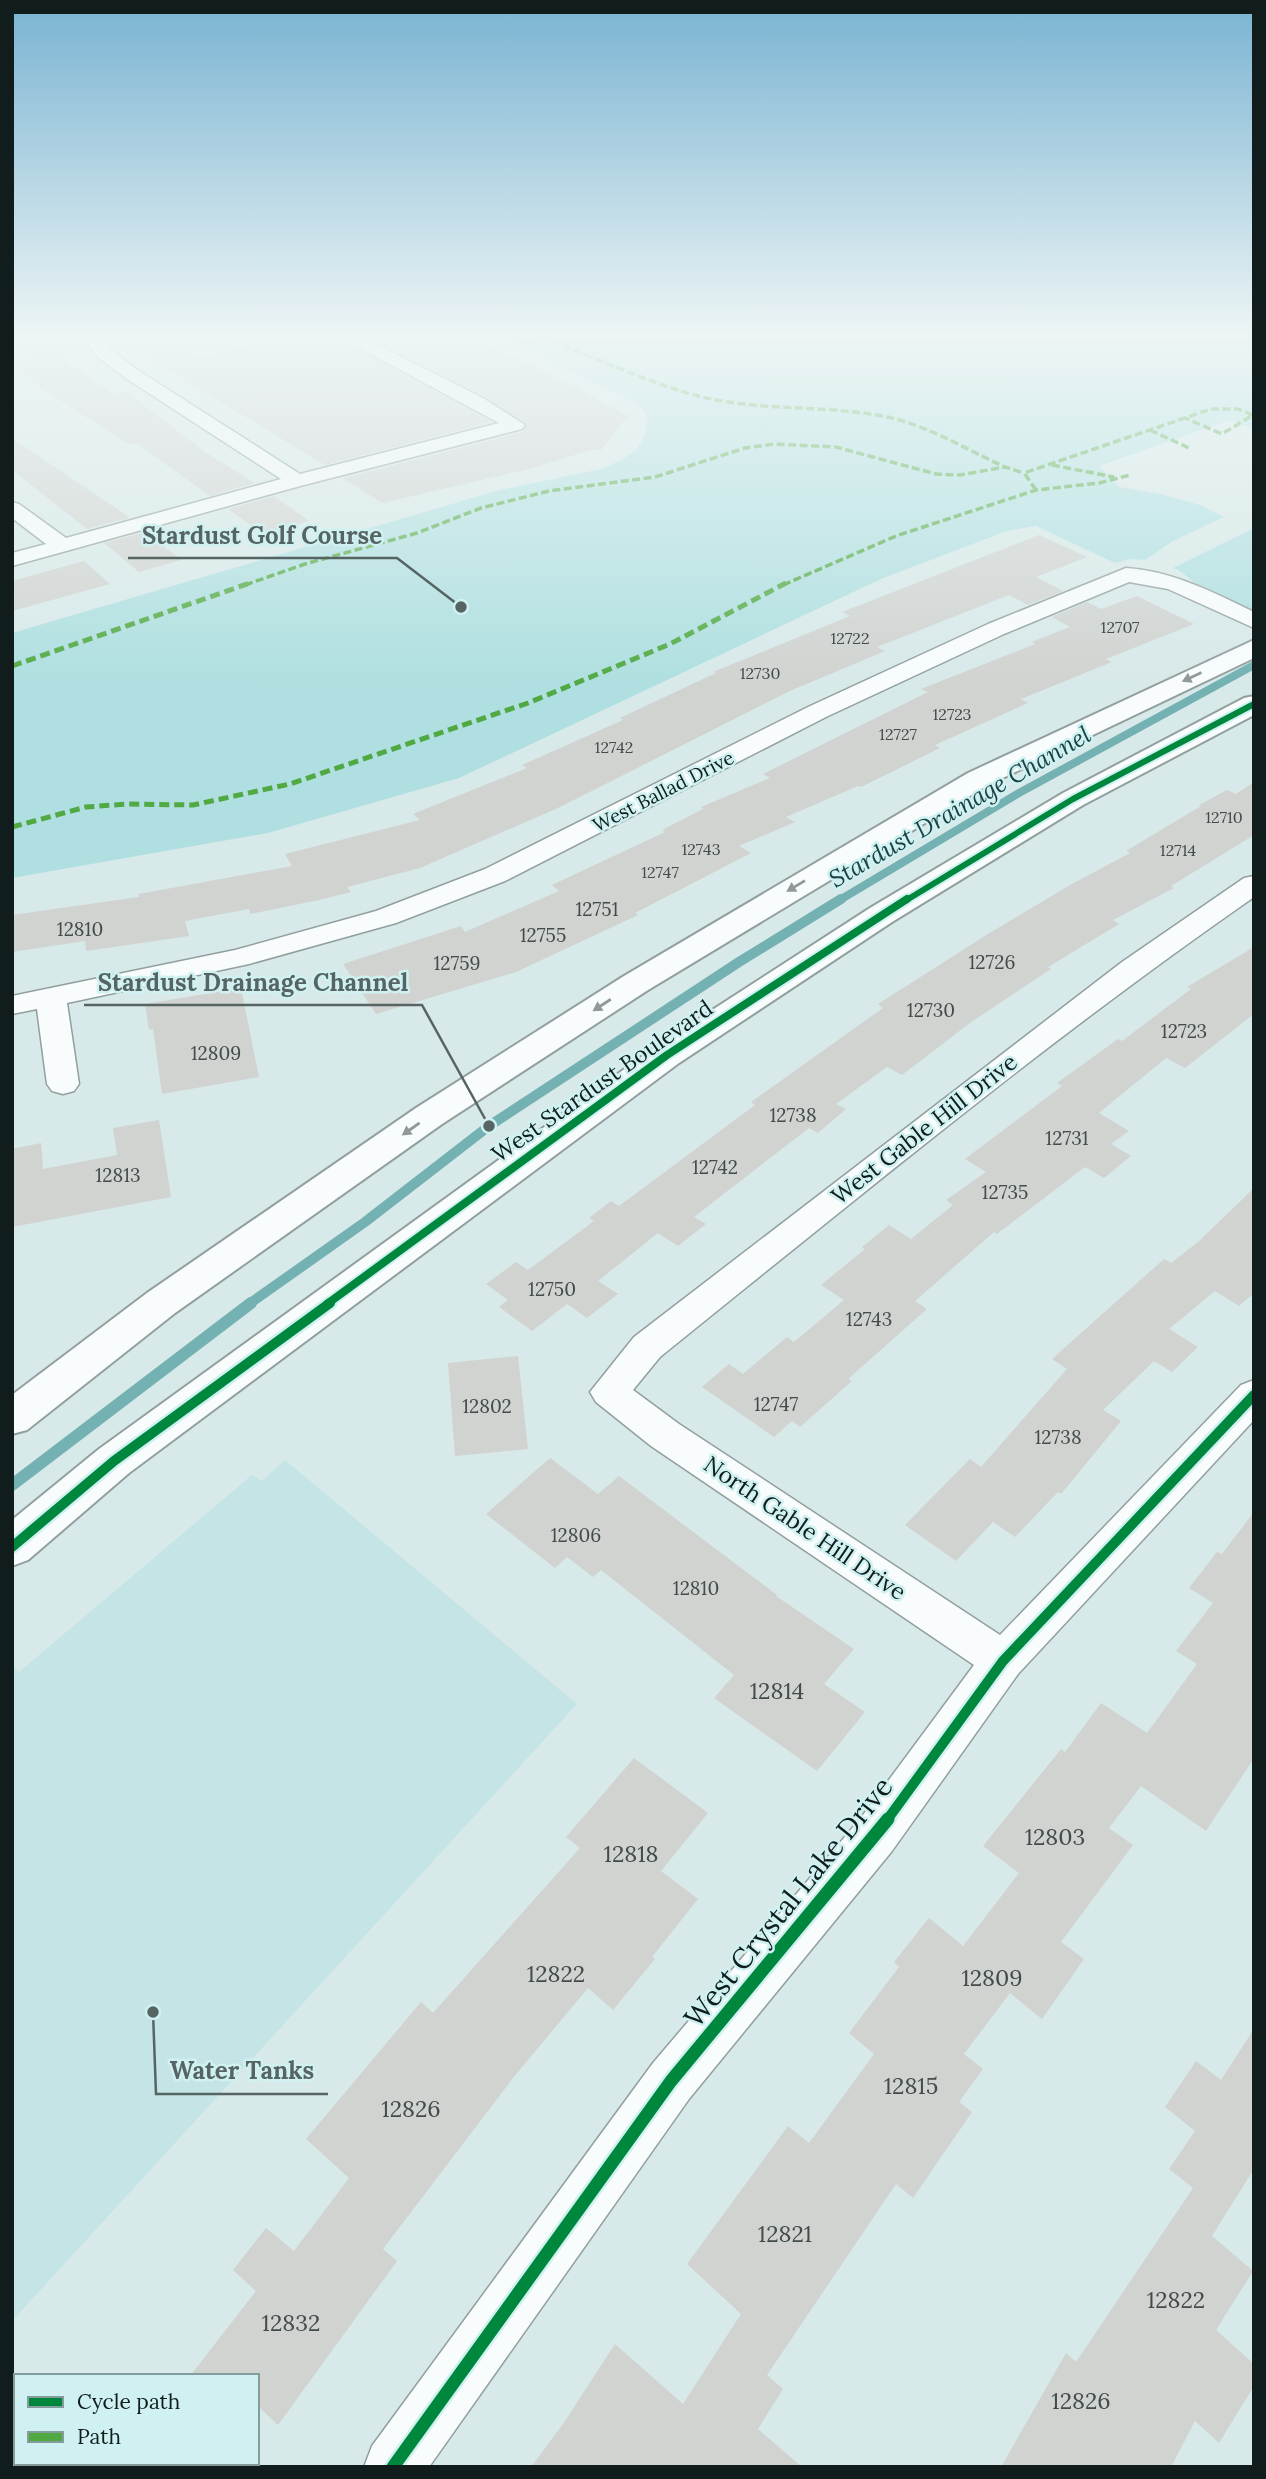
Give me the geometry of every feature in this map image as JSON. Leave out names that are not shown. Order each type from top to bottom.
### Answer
[{"type":"street","points":[[253,453],[297,481]]},
{"type":"street","points":[[12,560],[407,453]]},
{"type":"street","points":[[12,508],[62,546]]},
{"type":"street","name":"West Ballad Drive","points":[[12,1005],[279,947],[386,917],[495,875],[817,712],[1020,618],[1126,575],[1146,574],[1170,582],[1254,621]]},
{"type":"street","points":[[12,1418],[161,1303],[384,1147],[636,983],[978,779],[1254,648]]},
{"type":"street","name":"West Stardust Boulevard","points":[[12,1547],[125,1453],[667,1055],[881,915],[1073,799],[1254,704]]},
{"type":"street","name":"West Gable Hill Drive","points":[[608,1392],[648,1347],[875,1167],[1132,968],[1254,884]]},
{"type":"street","points":[[51,998],[63,1084]]},
{"type":"street","name":"North Gable Hill Drive","points":[[608,1392],[665,1435],[1003,1661]]},
{"type":"street","name":"West Crystal Lake Drive","points":[[393,2467],[671,2081],[876,1835],[1003,1661],[1254,1395]]},
{"type":"shaded area","points":[[632,453],[1137,453],[1099,466],[1119,487],[1200,505],[1224,517],[1173,541],[1145,560],[1130,559],[1115,563],[1036,526],[1007,531],[883,578],[459,778],[268,833],[12,878],[12,633],[496,491],[601,469]]},
{"type":"shaded area","points":[[1254,528],[1254,610],[1209,592],[1173,568]]},
{"type":"shaded area","points":[[285,1460],[577,1704],[12,2321],[12,1666],[19,1672],[252,1475],[262,1481]]},
{"type":"building","points":[[12,453],[34,453],[129,518],[87,529],[12,470]]},
{"type":"building","points":[[150,453],[206,453],[255,483],[210,496]]},
{"type":"building","points":[[305,453],[373,453],[325,465]]},
{"type":"building","points":[[442,453],[582,453],[534,468],[382,503],[343,478]]},
{"type":"building","points":[[274,496],[309,521],[263,534],[228,509]]},
{"type":"building","points":[[146,532],[181,560],[139,572],[104,543]]},
{"type":"building","points":[[1039,535],[1087,557],[1036,577],[1063,591],[1028,605],[1009,595],[877,647],[885,651],[790,691],[558,808],[420,868],[347,887],[351,892],[319,900],[250,914],[249,909],[185,921],[189,936],[86,951],[85,941],[12,952],[12,915],[139,897],[139,894],[292,866],[285,854],[420,820],[413,814],[527,768],[522,765],[623,720],[620,718],[716,673],[713,672],[850,616],[842,612]]},
{"type":"building","points":[[84,561],[110,584],[12,611],[12,581]]},
{"type":"building","points":[[1137,596],[1194,624],[1106,659],[1112,662],[1021,699],[1028,703],[935,745],[940,748],[861,787],[786,817],[795,822],[739,846],[751,853],[635,913],[638,915],[516,972],[376,1014],[343,964],[461,926],[465,932],[559,891],[552,885],[665,832],[662,830],[703,809],[701,807],[770,778],[763,774],[928,692],[921,689],[1035,644],[1031,642],[1070,627],[1052,617],[1087,602],[1101,609]]},
{"type":"building","points":[[1254,782],[1254,835],[1171,886],[1174,888],[1113,920],[1119,924],[1048,967],[1051,969],[970,1023],[902,1075],[887,1067],[836,1104],[846,1109],[818,1133],[809,1128],[694,1217],[706,1224],[678,1246],[658,1233],[598,1281],[618,1294],[587,1318],[567,1304],[532,1331],[499,1307],[508,1300],[486,1284],[516,1262],[528,1270],[594,1221],[589,1218],[611,1201],[619,1206],[755,1105],[751,1102],[883,1008],[878,1004],[988,934],[1130,853],[1126,851],[1201,806],[1199,805],[1227,790],[1236,794]]},
{"type":"building","points":[[1254,947],[1254,1014],[1185,1068],[1166,1058],[1099,1113],[1129,1131],[1111,1144],[1131,1156],[1104,1178],[1085,1167],[997,1234],[994,1232],[915,1301],[927,1309],[848,1379],[852,1381],[800,1427],[792,1421],[774,1437],[702,1387],[729,1364],[743,1374],[787,1337],[794,1342],[844,1300],[821,1285],[865,1249],[862,1247],[889,1225],[911,1239],[953,1205],[946,1200],[986,1172],[965,1159],[1062,1086],[1057,1083],[1118,1039],[1122,1041],[1191,989],[1187,987]]},
{"type":"building","points":[[241,988],[259,1077],[162,1094],[153,1029],[149,1030],[145,1004]]},
{"type":"building","points":[[159,1120],[171,1197],[12,1227],[12,1149],[41,1143],[43,1169],[117,1155],[113,1128]]},
{"type":"building","points":[[1254,1188],[1254,1293],[1239,1306],[1215,1291],[1169,1329],[1198,1347],[1172,1372],[1154,1361],[1103,1410],[1121,1421],[1061,1494],[1058,1492],[1015,1537],[993,1522],[956,1561],[905,1525],[970,1459],[981,1467],[1067,1369],[1052,1359],[1164,1259],[1171,1263],[1198,1242]]},
{"type":"building","points":[[518,1356],[528,1449],[455,1456],[448,1363]]},
{"type":"building","points":[[550,1458],[598,1494],[619,1476],[776,1596],[854,1649],[824,1684],[865,1712],[817,1771],[714,1698],[734,1675],[601,1570],[593,1577],[567,1557],[555,1568],[486,1514]]},
{"type":"building","points":[[1254,1512],[1254,1758],[1206,1831],[1141,1786],[1109,1828],[1133,1845],[1061,1942],[1084,1959],[1042,2019],[1010,1993],[964,2054],[983,2069],[959,2102],[972,2112],[913,2198],[896,2184],[767,2375],[783,2389],[758,2429],[802,2467],[531,2467],[563,2424],[615,2344],[683,2404],[741,2314],[687,2264],[788,2126],[809,2143],[874,2054],[849,2033],[899,1967],[894,1962],[929,1918],[963,1946],[1019,1873],[983,1846],[1061,1749],[1065,1752],[1101,1703],[1147,1733],[1197,1664],[1176,1651],[1213,1603],[1189,1588],[1217,1552],[1222,1554]]},
{"type":"building","points":[[634,1758],[708,1813],[661,1871],[698,1899],[652,1957],[655,1959],[613,2010],[588,1988],[513,2078],[383,2249],[397,2261],[278,2425],[259,2407],[259,2374],[192,2374],[256,2291],[233,2270],[266,2228],[294,2251],[349,2178],[306,2139],[421,2002],[433,2013],[580,1848],[566,1837]]},
{"type":"building","points":[[1254,2029],[1254,2169],[1212,2236],[1253,2271],[1216,2330],[1254,2364],[1254,2386],[1219,2443],[1195,2421],[1171,2467],[1001,2467],[1066,2353],[1076,2362],[1193,2188],[1169,2169],[1195,2131],[1165,2107],[1196,2061],[1221,2080]]},
{"type":"waterway","name":"Stardust Drainage Channel","points":[[838,901],[1019,793],[1254,665]]},
{"type":"waterway","name":"Stardust Drainage Channel","points":[[249,1304],[365,1222],[489,1126],[739,962],[841,899]]},
{"type":"waterway","name":"Stardust Drainage Channel","points":[[12,1485],[251,1303]]},
{"type":"marked path","points":[[12,666],[305,564],[417,533],[481,508],[549,491],[655,477],[730,453]]},
{"type":"marked path","points":[[857,453],[936,474],[960,475],[1005,467],[1024,473]]},
{"type":"marked path","points":[[975,453],[1005,467]]},
{"type":"marked path","points":[[1036,490],[1024,473],[1083,453]]},
{"type":"marked path","points":[[1052,465],[1114,477]]},
{"type":"marked path","points":[[12,827],[86,807],[127,804],[193,805],[290,784],[528,703],[602,673],[670,644],[798,577],[896,536],[1036,490],[1099,483],[1130,475]]},
{"type":"cycle path","points":[[12,1547],[114,1461],[667,1055],[881,915],[1073,799],[1254,704]]},
{"type":"cycle path","points":[[393,2467],[671,2081],[876,1835],[1003,1661],[1254,1395]]},
{"type":"place","name":"Stardust Golf Course","points":[[461,607]]},
{"type":"place","name":"Stardust Drainage Channel","points":[[489,1126]]},
{"type":"place","name":"Water Tanks","points":[[153,2012]]}]
